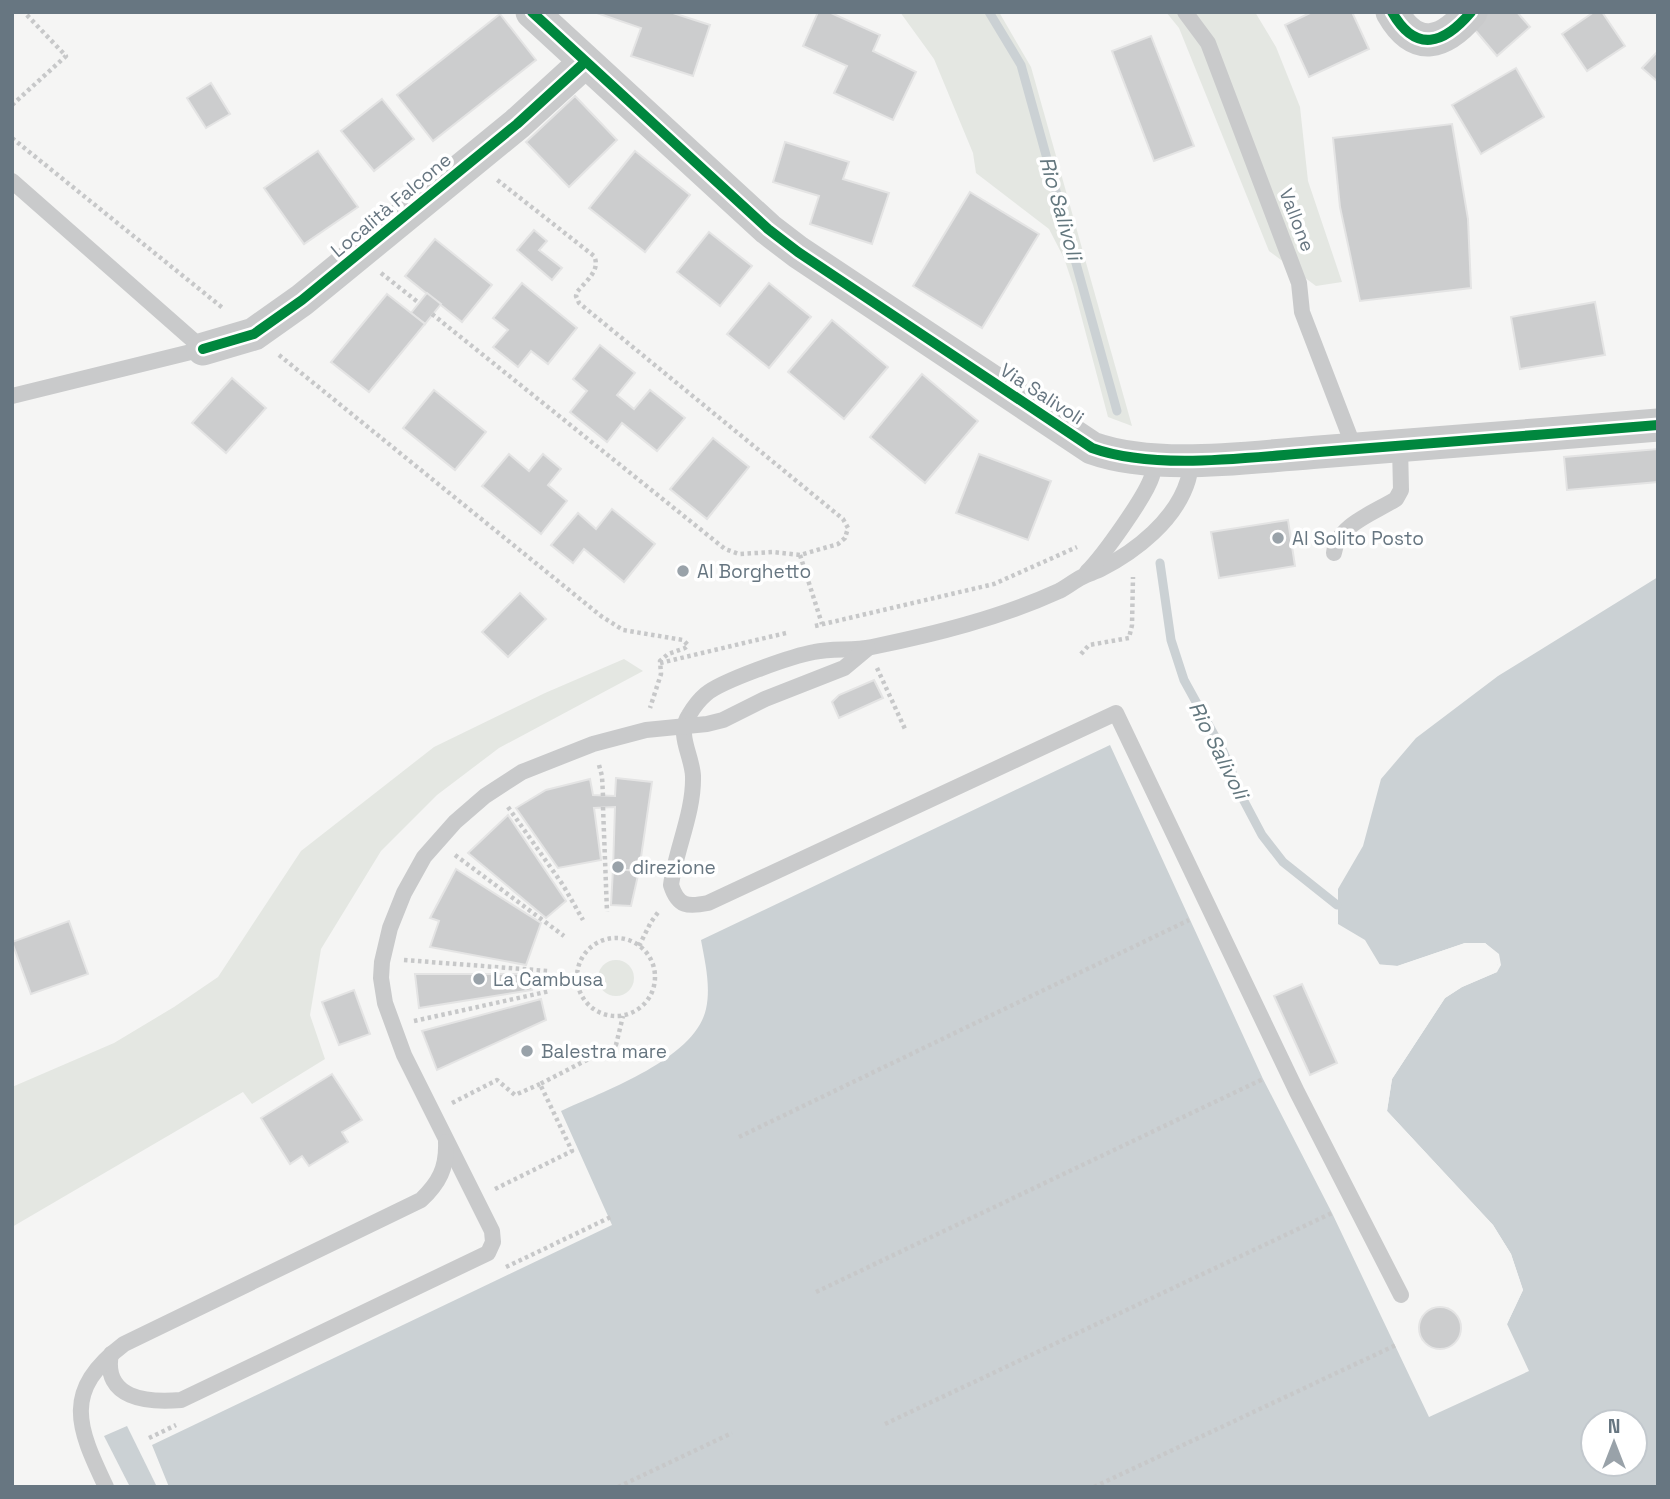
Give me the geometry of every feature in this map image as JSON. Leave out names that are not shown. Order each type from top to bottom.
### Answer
[{"type":"street","name":"Via Salivoli","points":[[532,12],[768,229],[834,278],[1092,448],[1111,455],[1154,460],[1248,458],[1658,425]]},
{"type":"street","points":[[1392,12],[1400,26],[1412,36],[1424,40],[1439,38],[1457,29],[1471,12]]},
{"type":"street","name":"Località Falcone","points":[[203,349],[254,334],[282,315],[359,255],[585,62]]},
{"type":"lane","name":"Vallone","points":[[1185,12],[1208,43],[1299,283],[1302,312],[1355,450]]},
{"type":"lane","points":[[12,180],[203,349]]},
{"type":"lane","points":[[12,396],[203,349]]},
{"type":"lane","points":[[1334,553],[1335,543],[1345,528],[1396,499],[1401,491],[1400,446]]},
{"type":"lane","points":[[1190,459],[1189,479],[1180,501],[1147,539],[1100,570],[1083,576],[1062,589],[976,622],[869,648],[814,652],[788,658],[707,693],[687,717],[684,727],[693,778],[671,885],[682,902],[691,906],[708,903],[1116,713],[1297,1092],[1401,1295]]},
{"type":"lane","points":[[1083,576],[1108,546],[1147,488],[1152,477],[1154,460]]},
{"type":"lane","points":[[111,1354],[108,1367],[112,1377],[128,1394],[142,1401],[181,1400],[488,1253],[493,1242],[492,1231],[404,1055],[385,1003],[381,978],[382,958],[390,928],[404,893],[424,857],[455,822],[485,796],[522,772],[593,744],[646,730],[723,720],[765,699],[844,667],[869,648]]},
{"type":"lane","points":[[106,1487],[82,1431],[80,1409],[85,1389],[94,1373],[111,1354],[124,1344],[421,1200],[443,1172],[447,1158],[446,1140]]},
{"type":"path","points":[[12,105],[66,57],[24,12]]},
{"type":"path","points":[[12,138],[601,616],[623,630],[683,639],[688,645],[668,654],[660,663],[661,674],[647,718],[646,730]]},
{"type":"path","points":[[432,314],[716,544],[740,554],[773,552],[800,555],[842,541],[847,533],[846,523],[579,303],[577,292],[596,270],[597,261],[594,256],[472,160]]},
{"type":"path","points":[[359,255],[419,303]]},
{"type":"path","points":[[809,627],[994,584],[1081,545]]},
{"type":"path","points":[[800,555],[822,624]]},
{"type":"path","points":[[1081,654],[1089,645],[1129,638],[1132,625],[1133,573]]},
{"type":"path","points":[[660,663],[795,630]]},
{"type":"path","points":[[869,648],[905,729]]},
{"type":"path","points":[[603,807],[607,912]]},
{"type":"path","points":[[511,810],[563,885],[583,920]]},
{"type":"path","points":[[437,842],[564,936]]},
{"type":"path","points":[[639,946],[651,922],[674,892]]},
{"type":"path","points":[[739,1137],[1190,919]]},
{"type":"path","points":[[614,938],[628,940],[649,956],[655,980],[646,1002],[637,1010],[623,1016],[609,1016],[595,1011],[584,1001],[578,988],[576,973],[590,948],[601,941],[614,938]]},
{"type":"path","points":[[382,958],[548,971]]},
{"type":"path","points":[[393,1025],[550,991]]},
{"type":"path","points":[[433,1113],[497,1080],[515,1095],[617,1045],[623,1016]]},
{"type":"path","points":[[816,1292],[1263,1079]]},
{"type":"path","points":[[475,1198],[572,1151],[540,1084]]},
{"type":"path","points":[[885,1423],[1332,1213]]},
{"type":"path","points":[[1094,1487],[1396,1345]]},
{"type":"path","points":[[618,1487],[732,1433]]},
{"type":"shaded area","points":[[900,12],[999,12],[1031,67],[1132,426],[1108,417],[1073,285],[1064,258],[1049,229],[976,173],[973,153],[934,59]]},
{"type":"shaded area","points":[[1166,12],[1255,12],[1276,47],[1300,107],[1308,181],[1342,282],[1316,286],[1269,251],[1179,28]]},
{"type":"shaded area","points":[[1658,577],[1658,1487],[169,1487],[152,1445],[612,1225],[561,1111],[646,1071],[685,1043],[698,1027],[706,1009],[707,974],[701,940],[1110,745],[1263,1079],[1332,1213],[1429,1417],[1529,1371],[1507,1324],[1523,1290],[1511,1254],[1493,1225],[1387,1111],[1392,1079],[1445,998],[1462,987],[1497,972],[1499,955],[1485,943],[1465,943],[1397,966],[1380,965],[1365,940],[1338,924],[1338,889],[1363,846],[1381,779],[1416,738],[1498,676]]},
{"type":"shaded area","points":[[624,659],[643,671],[499,748],[437,795],[381,851],[321,949],[310,1015],[325,1059],[252,1104],[243,1092],[12,1227],[12,1087],[114,1043],[218,977],[301,851],[434,747],[545,693]]},
{"type":"shaded area","points":[[616,960],[629,965],[634,978],[629,991],[616,996],[603,991],[598,978],[603,965]]},
{"type":"shaded area","points":[[127,1426],[157,1487],[130,1487],[104,1436]]},
{"type":"pier","points":[[1465,943],[1485,943],[1499,954],[1501,965],[1497,972],[1462,987],[1445,998],[1392,1079],[1387,1111],[1493,1225],[1511,1254],[1523,1290],[1507,1324],[1505,1321],[1520,1290],[1508,1255],[1490,1227],[1384,1111],[1389,1077],[1442,996],[1461,983],[1495,969],[1498,964],[1496,956],[1484,947],[1466,947],[1398,969],[1379,968],[1376,964],[1398,966]]},
{"type":"building","points":[[594,12],[670,12],[710,25],[693,76],[631,56],[641,28]]},
{"type":"building","points":[[818,12],[829,12],[880,35],[873,51],[916,72],[893,120],[834,93],[847,66],[803,46]]},
{"type":"building","points":[[1312,12],[1352,12],[1369,49],[1309,77],[1285,25]]},
{"type":"building","points":[[1484,12],[1517,12],[1530,27],[1497,56],[1470,24]]},
{"type":"building","points":[[1594,12],[1602,12],[1625,46],[1587,71],[1562,34]]},
{"type":"building","points":[[500,14],[536,60],[433,141],[397,95]]},
{"type":"building","points":[[1151,36],[1194,146],[1154,161],[1112,51]]},
{"type":"building","points":[[1658,51],[1658,82],[1642,68]]},
{"type":"building","points":[[1516,68],[1544,117],[1481,154],[1452,105]]},
{"type":"building","points":[[211,83],[230,114],[206,128],[187,98]]},
{"type":"building","points":[[575,96],[617,140],[569,187],[526,142]]},
{"type":"building","points":[[382,99],[414,139],[374,171],[341,131]]},
{"type":"building","points":[[1452,124],[1468,219],[1471,288],[1360,301],[1340,207],[1333,138]]},
{"type":"building","points":[[785,142],[849,162],[843,179],[889,193],[872,244],[810,224],[819,196],[773,182]]},
{"type":"building","points":[[318,151],[358,207],[304,244],[264,188]]},
{"type":"building","points":[[635,151],[690,195],[645,252],[589,208]]},
{"type":"building","points":[[970,192],[1039,234],[982,328],[913,286]]},
{"type":"building","points":[[534,230],[547,241],[539,250],[562,268],[552,280],[517,250]]},
{"type":"building","points":[[709,232],[752,266],[720,306],[677,272]]},
{"type":"building","points":[[435,239],[492,285],[462,322],[405,276]]},
{"type":"building","points":[[522,283],[577,328],[548,364],[531,351],[518,367],[493,347],[508,330],[493,318]]},
{"type":"building","points":[[769,283],[811,317],[769,368],[727,334]]},
{"type":"building","points":[[427,293],[441,304],[425,324],[411,313]]},
{"type":"building","points":[[387,294],[425,324],[369,392],[331,362]]},
{"type":"building","points":[[1595,302],[1605,355],[1520,369],[1511,317]]},
{"type":"building","points":[[832,320],[888,367],[844,419],[788,372]]},
{"type":"building","points":[[600,345],[635,373],[617,395],[634,409],[650,390],[685,418],[657,451],[622,423],[607,442],[570,412],[587,391],[573,379]]},
{"type":"building","points":[[922,374],[978,421],[925,483],[870,437]]},
{"type":"building","points":[[232,378],[266,408],[226,453],[192,423]]},
{"type":"building","points":[[434,390],[486,432],[455,470],[403,428]]},
{"type":"building","points":[[713,438],[749,467],[707,519],[670,489]]},
{"type":"building","points":[[1658,449],[1658,482],[1567,490],[1564,457]]},
{"type":"building","points":[[509,454],[529,471],[543,454],[561,469],[548,485],[567,501],[541,534],[482,486]]},
{"type":"building","points":[[979,454],[1051,481],[1028,540],[956,513]]},
{"type":"building","points":[[612,509],[655,544],[624,582],[584,549],[573,563],[551,545],[578,513],[596,529]]},
{"type":"building","points":[[1288,520],[1295,566],[1219,578],[1211,532]]},
{"type":"building","points":[[520,593],[546,619],[508,657],[482,632]]},
{"type":"building","points":[[874,680],[883,698],[839,718],[832,702],[839,695]]},
{"type":"building","points":[[616,778],[652,782],[639,871],[613,869],[615,807],[594,808],[601,860],[558,868],[516,808],[546,790],[590,779],[593,795],[615,796]]},
{"type":"building","points":[[508,815],[566,901],[546,918],[468,853]]},
{"type":"building","points":[[456,869],[541,923],[526,965],[430,947],[439,921],[430,918]]},
{"type":"building","points":[[613,869],[639,871],[631,906],[611,905]]},
{"type":"building","points":[[69,921],[88,974],[31,994],[12,942]]},
{"type":"building","points":[[415,974],[528,974],[532,990],[419,1008]]},
{"type":"building","points":[[1302,984],[1337,1063],[1310,1075],[1274,996]]},
{"type":"building","points":[[354,990],[370,1034],[339,1045],[322,1002]]},
{"type":"building","points":[[541,999],[546,1020],[437,1070],[422,1031]]},
{"type":"building","points":[[332,1074],[362,1120],[342,1132],[348,1142],[309,1166],[302,1156],[290,1164],[261,1118]]},
{"type":"building","points":[[1440,1307],[1455,1313],[1461,1328],[1455,1343],[1440,1349],[1425,1343],[1419,1328],[1425,1313]]},
{"type":"waterway","name":"Rio Salivoli","points":[[989,12],[1021,65],[1117,411]]},
{"type":"waterway","name":"Rio Salivoli","points":[[1160,563],[1171,640],[1184,680],[1223,751],[1244,801],[1262,835],[1283,862],[1337,905]]},
{"type":"cycle path","points":[[532,12],[768,229],[798,252],[1092,448],[1145,459],[1204,461],[1658,425]]},
{"type":"cycle path","points":[[1392,12],[1411,34],[1430,40],[1451,31],[1471,12]]},
{"type":"cycle path","points":[[203,349],[254,334],[302,300],[517,124],[585,62]]},
{"type":"place","name":"Al Solito Posto","points":[[1278,538]]},
{"type":"place","name":"Al Borghetto","points":[[683,571]]},
{"type":"place","name":"direzione","points":[[618,867]]},
{"type":"place","name":"La Cambusa","points":[[479,979]]},
{"type":"place","name":"Balestra mare","points":[[527,1051]]}]
